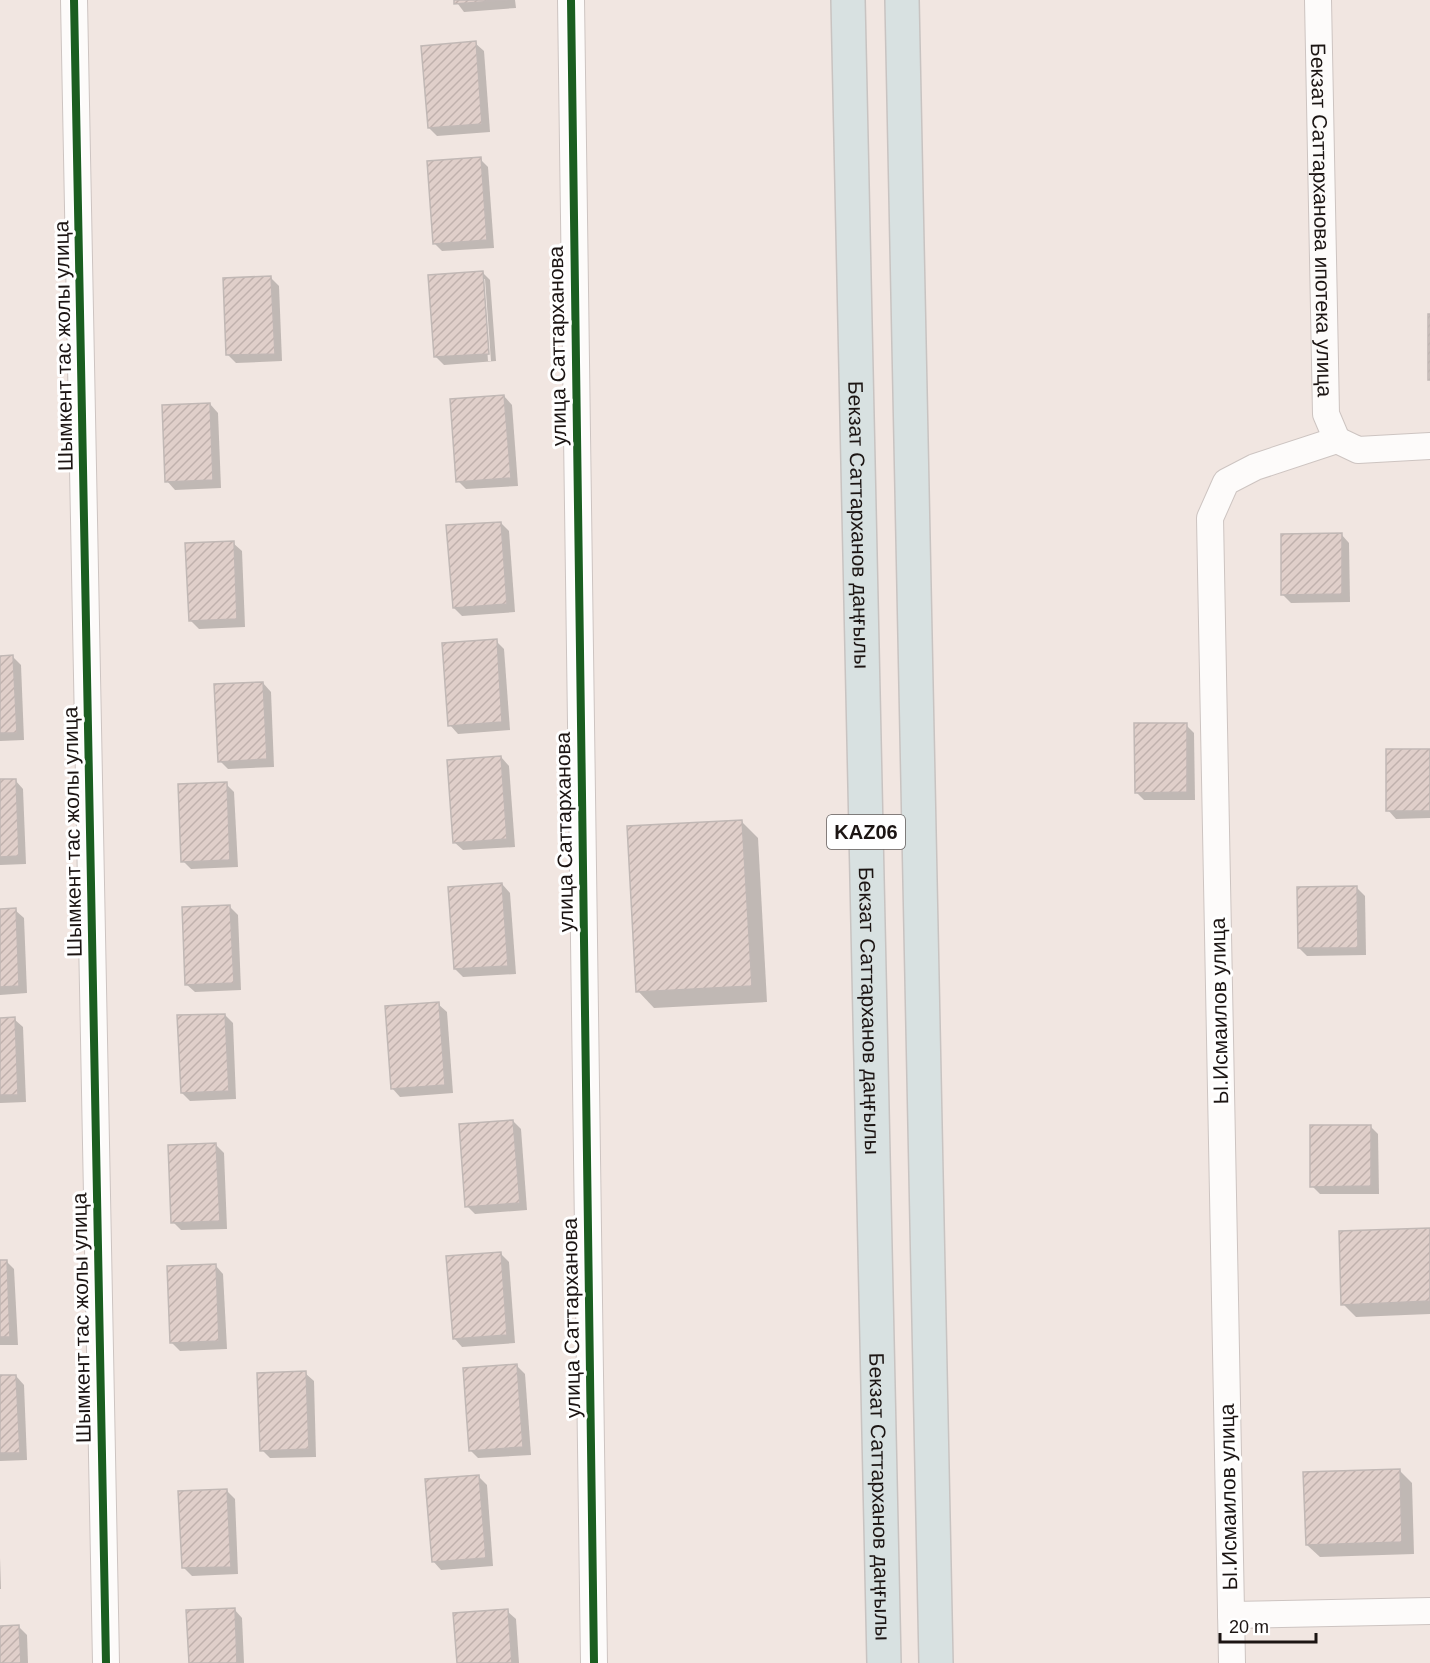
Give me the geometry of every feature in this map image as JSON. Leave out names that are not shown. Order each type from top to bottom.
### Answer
[{"type":"main road","name":"Бекзат Саттарханов даңғылы","points":[[848,0],[884,1663]]},
{"type":"main road","name":"KАZ06","points":[[902,0],[936,1663]]},
{"type":"street","name":"Шымкент тас жолы улица","points":[[74,0],[106,1663]]},
{"type":"street","name":"улица Саттарханова","points":[[571,0],[594,1663]]},
{"type":"street","name":"Бекзат Саттарханова ипотека улица","points":[[1318,0],[1326,414],[1337,440]]},
{"type":"street","points":[[1337,440],[1358,450],[1430,446]]},
{"type":"street","name":"Ы.Исмаилов улица","points":[[1232,1663],[1209,518],[1226,482],[1255,467],[1337,440]]},
{"type":"street","points":[[1231,1615],[1430,1611]]},
{"type":"building","points":[[454,0],[508,0],[454,4]]},
{"type":"building","points":[[476,41],[482,124],[428,128],[421,46]]},
{"type":"building","points":[[481,157],[487,240],[433,244],[427,161]]},
{"type":"building","points":[[483,271],[489,354],[434,357],[428,275]]},
{"type":"building","points":[[271,276],[275,354],[226,355],[223,278]]},
{"type":"building","points":[[1428,314],[1430,314],[1430,380],[1428,380]]},
{"type":"building","points":[[504,395],[511,478],[456,482],[450,399]]},
{"type":"building","points":[[210,403],[213,480],[165,482],[162,405]]},
{"type":"building","points":[[501,522],[507,604],[453,608],[446,525]]},
{"type":"building","points":[[1342,533],[1342,594],[1281,595],[1281,534]]},
{"type":"building","points":[[234,541],[237,619],[189,621],[185,543]]},
{"type":"building","points":[[497,639],[502,722],[448,726],[442,643]]},
{"type":"building","points":[[13,655],[17,733],[0,733],[0,656]]},
{"type":"building","points":[[263,682],[267,759],[218,762],[214,684]]},
{"type":"building","points":[[1134,723],[1187,723],[1187,792],[1135,793]]},
{"type":"building","points":[[1386,749],[1430,749],[1430,811],[1386,811]]},
{"type":"building","points":[[501,756],[507,839],[453,843],[447,760]]},
{"type":"building","points":[[0,779],[16,779],[19,856],[0,857]]},
{"type":"building","points":[[227,782],[230,860],[181,862],[178,784]]},
{"type":"building","points":[[742,820],[752,986],[636,992],[627,826]]},
{"type":"building","points":[[502,883],[508,966],[454,969],[448,887]]},
{"type":"building","points":[[1357,886],[1358,948],[1298,948],[1297,887]]},
{"type":"building","points":[[230,905],[234,983],[185,985],[182,907]]},
{"type":"building","points":[[16,908],[19,986],[0,987],[0,909]]},
{"type":"building","points":[[439,1002],[445,1085],[391,1089],[385,1006]]},
{"type":"building","points":[[225,1014],[229,1091],[181,1093],[177,1015]]},
{"type":"building","points":[[15,1017],[18,1095],[0,1095],[0,1018]]},
{"type":"building","points":[[513,1120],[520,1203],[465,1207],[459,1124]]},
{"type":"building","points":[[1310,1125],[1371,1125],[1371,1186],[1310,1187]]},
{"type":"building","points":[[216,1143],[220,1221],[171,1223],[168,1145]]},
{"type":"building","points":[[1430,1228],[1430,1301],[1341,1305],[1339,1231]]},
{"type":"building","points":[[501,1252],[507,1335],[453,1339],[446,1256]]},
{"type":"building","points":[[0,1260],[7,1260],[10,1337],[0,1337]]},
{"type":"building","points":[[216,1264],[219,1341],[170,1343],[167,1266]]},
{"type":"building","points":[[517,1364],[523,1447],[469,1451],[463,1368]]},
{"type":"building","points":[[306,1371],[309,1449],[260,1451],[257,1373]]},
{"type":"building","points":[[0,1375],[16,1375],[20,1453],[0,1453]]},
{"type":"building","points":[[1400,1469],[1402,1542],[1306,1545],[1303,1472]]},
{"type":"building","points":[[479,1475],[486,1558],[432,1562],[425,1479]]},
{"type":"building","points":[[227,1489],[231,1567],[182,1568],[178,1491]]},
{"type":"building","points":[[235,1608],[237,1663],[189,1663],[186,1610]]},
{"type":"building","points":[[508,1609],[512,1663],[457,1663],[453,1613]]},
{"type":"building","points":[[19,1625],[21,1663],[0,1663],[0,1626]]},
{"type":"cycle path","points":[[74,0],[106,1663]]},
{"type":"cycle path","points":[[571,0],[594,1663]]}]
